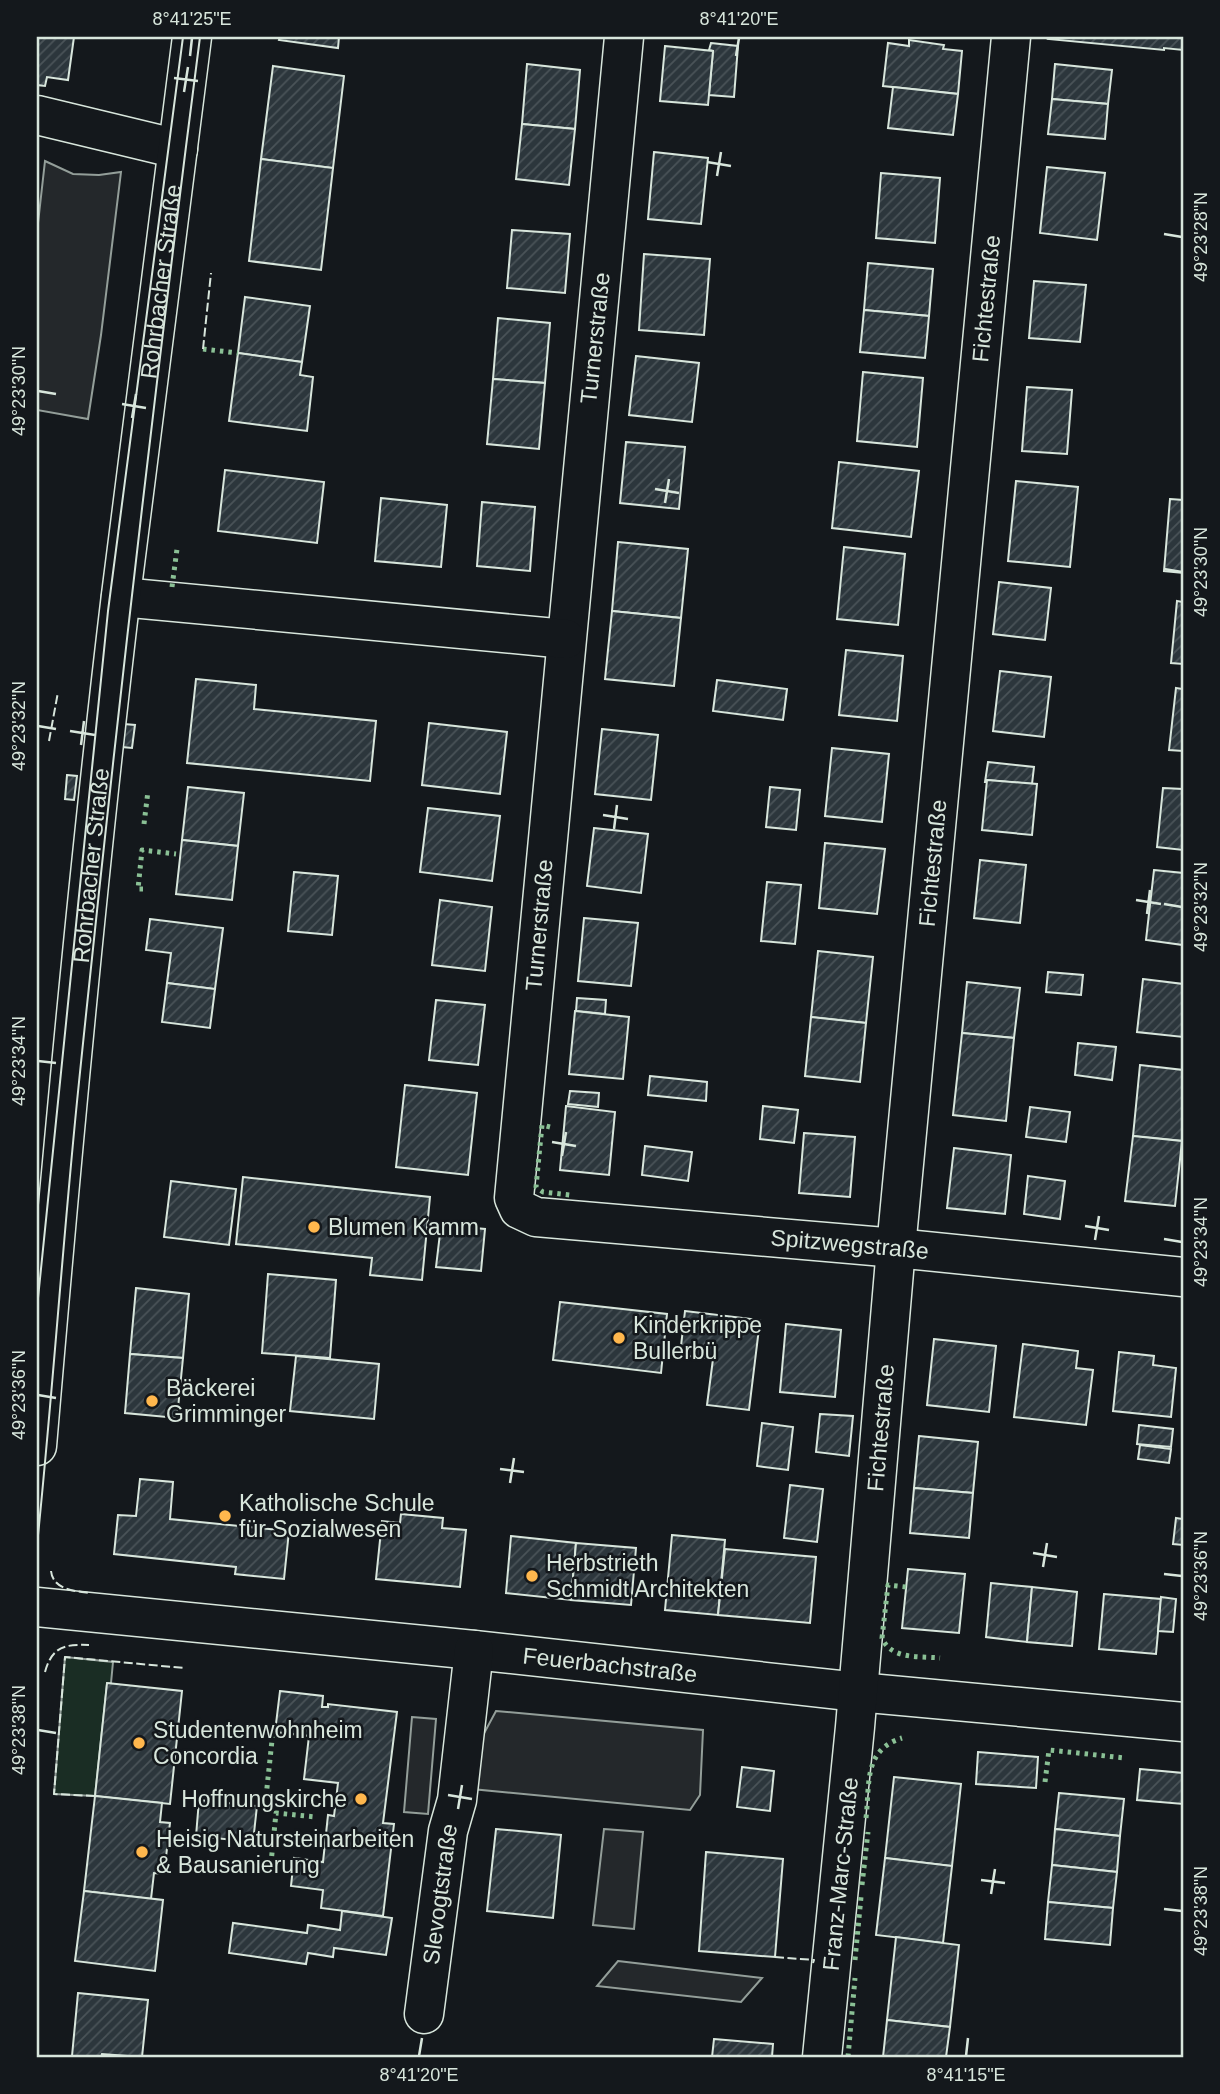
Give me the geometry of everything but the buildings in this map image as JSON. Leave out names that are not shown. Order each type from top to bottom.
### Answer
[{"type":"street","name":"Rohrbacher Straße","points":[[37,1446],[69,1081],[121,597],[192,37]]},
{"type":"street","name":"Turnerstraße","points":[[519,1209],[514,1198],[624,37]]},
{"type":"street","name":"Fichtestraße","points":[[858,1692],[896,1248],[1011,37]]},
{"type":"street","points":[[37,115],[178,149]]},
{"type":"street","points":[[121,597],[566,639]]},
{"type":"street","name":"Spitzwegstraße","points":[[519,1209],[536,1217],[896,1248],[1183,1277]]},
{"type":"street","name":"Feuerbachstraße","points":[[37,1607],[474,1650],[858,1692],[1183,1722]]},
{"type":"street","name":"Slevogtstraße","points":[[424,2014],[448,1831],[457,1800],[474,1650]]},
{"type":"street","name":"Franz-Marc-Straße","points":[[822,2057],[858,1692]]},
{"type":"green space","points":[[65,1657],[113,1662],[111,1683],[107,1684],[95,1796],[54,1794]]},
{"type":"shaded area","points":[[45,161],[73,174],[121,172],[88,419],[37,410],[37,232]]},
{"type":"shaded area","points":[[496,1711],[703,1730],[700,1795],[690,1810],[472,1789],[474,1752]]},
{"type":"shaded area","points":[[412,1717],[436,1719],[428,1814],[404,1812]]},
{"type":"shaded area","points":[[604,1829],[643,1832],[634,1929],[593,1925]]},
{"type":"shaded area","points":[[618,1961],[762,1978],[741,2002],[597,1986]]},
{"type":"tram line","points":[[37,1308],[108,611],[183,37]]},
{"type":"tram line","points":[[37,1545],[73,1140],[107,820],[151,429],[200,37]]},
{"type":"hedge","points":[[203,349],[238,353]]},
{"type":"hedge","points":[[172,587],[177,549]]},
{"type":"hedge","points":[[144,824],[148,791]]},
{"type":"hedge","points":[[143,889],[138,889],[142,850],[176,854]]},
{"type":"hedge","points":[[550,1127],[542,1125],[536,1187],[543,1192],[570,1195]]},
{"type":"hedge","points":[[906,1587],[888,1585],[882,1638],[886,1645],[899,1653],[940,1658]]},
{"type":"hedge","points":[[266,1797],[273,1731]]},
{"type":"hedge","points":[[866,1818],[869,1781],[875,1760],[889,1743],[902,1738]]},
{"type":"hedge","points":[[1045,1782],[1049,1750],[1125,1758]]},
{"type":"hedge","points":[[270,1873],[276,1813],[316,1817]]},
{"type":"hedge","points":[[862,1885],[868,1832]]},
{"type":"hedge","points":[[855,1960],[861,1897]]},
{"type":"hedge","points":[[848,2057],[855,1978]]},
{"type":"fence","points":[[203,349],[211,273]]},
{"type":"fence","points":[[49,741],[58,692]]},
{"type":"fence","points":[[51,1571],[60,1586],[90,1593]]},
{"type":"fence","points":[[45,1672],[55,1652],[73,1645],[89,1645]]},
{"type":"fence","points":[[95,1796],[54,1794],[65,1657],[184,1668]]},
{"type":"fence","points":[[775,1957],[814,1960],[813,1963]]},
{"type":"place","name":"Blumen Kamm","points":[[314,1227]]},
{"type":"place","name":"Kinderkrippe Bullerbü","points":[[619,1338]]},
{"type":"place","name":"Bäckerei Grimminger","points":[[152,1401]]},
{"type":"place","name":"Katholische Schule für Sozialwesen","points":[[225,1516]]},
{"type":"place","name":"Herbstrieth Schmidt Architekten","points":[[532,1576]]},
{"type":"place","name":"Studentenwohnheim Concordia","points":[[139,1743]]},
{"type":"place","name":"Hoffnungskirche","points":[[361,1799]]},
{"type":"place","name":"Heisig Natursteinarbeiten & Bausanierung","points":[[142,1852]]}]
